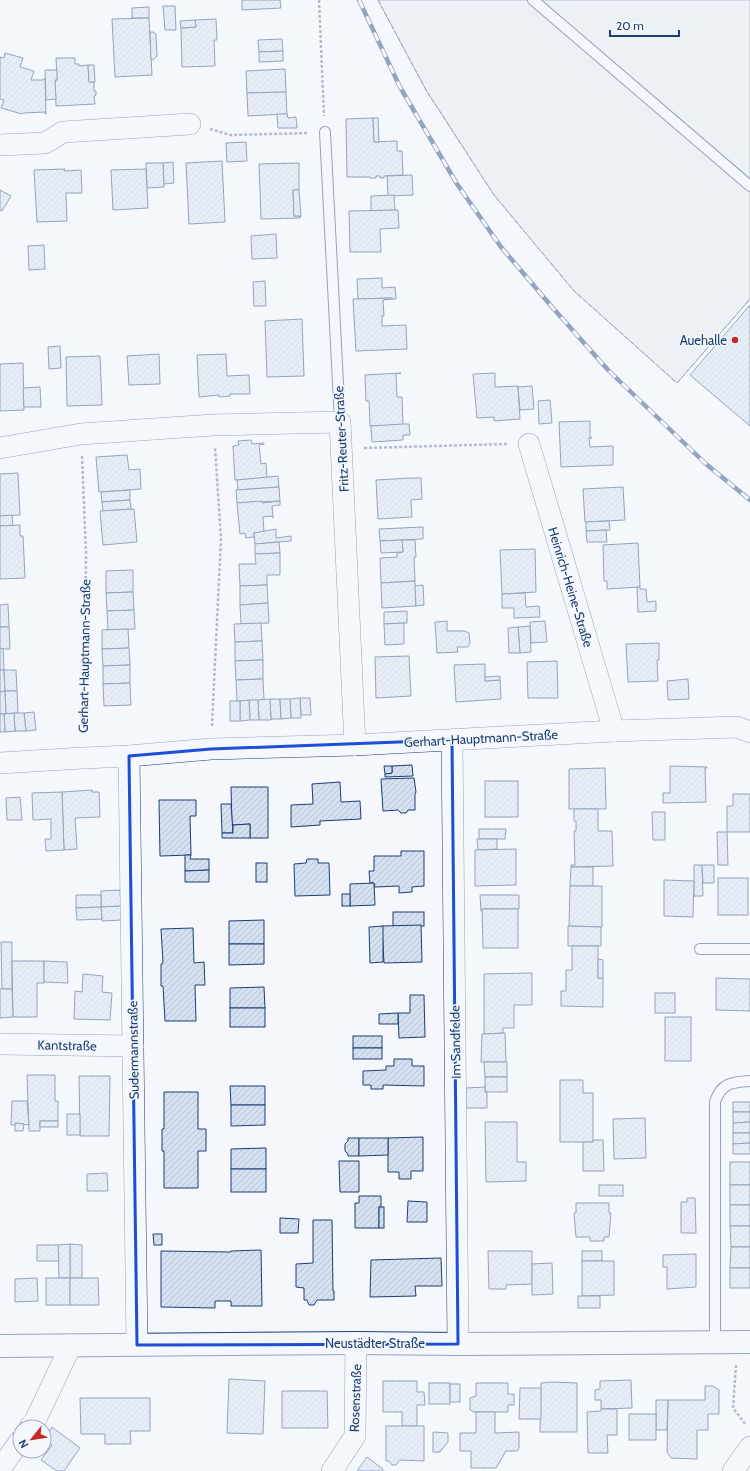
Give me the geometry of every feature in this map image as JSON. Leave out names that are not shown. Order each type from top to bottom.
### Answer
[{"type":"main road","name":"Neustädter Straße","points":[[0,1346],[137,1344],[744,1342]]},
{"type":"street","points":[[0,145],[45,143],[63,132],[190,124]]},
{"type":"street","points":[[0,448],[81,434],[213,426],[340,422]]},
{"type":"street","name":"Fritz-Reuter-Straße","points":[[340,422],[355,745]]},
{"type":"street","name":"Heinrich-Heine-Straße","points":[[529,444],[614,731]]},
{"type":"street","name":"Gerhart-Hauptmann-Straße","points":[[0,763],[128,756],[211,749],[355,745],[614,731],[737,727],[750,732]]},
{"type":"street","name":"Im Sandfelde","points":[[452,740],[458,1344]]},
{"type":"street","name":"Sudermannstraße","points":[[128,756],[134,1046],[137,1344]]},
{"type":"street","name":"Kantstraße","points":[[0,1044],[134,1046]]},
{"type":"street","name":"Rosenstraße","points":[[332,1471],[355,1436],[356,1343]]},
{"type":"street","points":[[36,1419],[71,1345]]},
{"type":"street","points":[[733,1471],[750,1447]]},
{"type":"street","points":[[0,1469],[12,1452]]},
{"type":"lane","points":[[533,0],[750,186]]},
{"type":"lane","name":"Fritz-Reuter-Straße","points":[[325,132],[340,422]]},
{"type":"lane","points":[[700,949],[750,949]]},
{"type":"lane","points":[[715,1343],[715,1102],[718,1093],[724,1086],[734,1082],[750,1081]]},
{"type":"path","points":[[190,124],[230,135],[325,132],[319,0]]},
{"type":"path","points":[[211,749],[221,538],[213,426]]},
{"type":"path","name":"Gerhart-Hauptmann-Straße","points":[[81,434],[86,554],[83,758]]},
{"type":"path","points":[[341,449],[529,444]]},
{"type":"path","points":[[744,1342],[733,1408],[750,1430]]},
{"type":"highlighted area","points":[[452,740],[458,1344],[137,1345],[129,756],[211,749]]},
{"type":"shaded area","points":[[378,0],[750,0],[750,299],[677,383],[574,291],[494,195],[426,90]]},
{"type":"building","points":[[242,0],[280,0],[281,8],[242,10]]},
{"type":"building","points":[[163,6],[175,6],[176,30],[165,30]]},
{"type":"building","points":[[149,7],[149,18],[132,18],[132,8]]},
{"type":"building","points":[[149,18],[152,75],[115,77],[112,19]]},
{"type":"building","points":[[216,19],[217,40],[214,40],[215,66],[182,67],[181,28],[196,27],[195,20]]},
{"type":"building","points":[[195,20],[196,27],[181,28],[180,21]]},
{"type":"building","points":[[150,32],[156,34],[157,56],[153,60],[151,59]]},
{"type":"building","points":[[282,39],[283,51],[259,52],[258,40]]},
{"type":"building","points":[[283,51],[283,61],[259,62],[259,52]]},
{"type":"building","points":[[5,53],[23,58],[20,67],[34,71],[31,80],[43,80],[45,78],[46,114],[45,112],[22,114],[1,108],[4,100],[0,99],[0,57],[4,58]]},
{"type":"building","points":[[56,58],[75,58],[75,64],[79,64],[79,66],[88,65],[89,82],[94,82],[94,91],[96,91],[96,95],[94,96],[95,104],[56,106]]},
{"type":"building","points":[[88,65],[94,65],[95,82],[89,82]]},
{"type":"building","points":[[285,69],[286,92],[247,93],[246,71]]},
{"type":"building","points":[[45,70],[57,70],[57,80],[55,80],[56,99],[46,100]]},
{"type":"building","points":[[286,92],[287,114],[248,116],[247,93]]},
{"type":"building","points":[[277,114],[287,114],[288,118],[296,117],[297,128],[278,128]]},
{"type":"building","points":[[373,118],[374,142],[397,141],[397,151],[402,151],[403,175],[384,176],[384,178],[380,178],[380,176],[376,176],[376,178],[347,177],[346,119]]},
{"type":"building","points":[[373,118],[378,118],[379,142],[374,142]]},
{"type":"building","points":[[246,142],[247,161],[227,162],[226,143]]},
{"type":"building","points":[[222,161],[225,222],[189,224],[186,163]]},
{"type":"building","points":[[173,162],[174,183],[164,184],[163,163]]},
{"type":"building","points":[[146,163],[163,163],[164,187],[147,188]]},
{"type":"building","points":[[299,163],[299,190],[293,190],[294,216],[301,216],[300,218],[261,219],[259,164]]},
{"type":"building","points":[[65,169],[64,171],[81,170],[82,193],[66,193],[67,221],[37,222],[34,170]]},
{"type":"building","points":[[146,169],[148,208],[113,210],[111,170]]},
{"type":"building","points":[[412,175],[413,195],[388,196],[387,176]]},
{"type":"building","points":[[0,190],[11,196],[2,211],[0,211]]},
{"type":"building","points":[[293,190],[299,190],[301,216],[294,216]]},
{"type":"building","points":[[394,195],[395,210],[371,211],[371,196]]},
{"type":"building","points":[[398,210],[399,228],[380,229],[381,252],[350,252],[349,211]]},
{"type":"building","points":[[276,234],[277,258],[252,259],[251,236]]},
{"type":"building","points":[[44,245],[45,269],[29,270],[28,246]]},
{"type":"building","points":[[382,278],[382,288],[395,287],[396,299],[358,299],[357,279]]},
{"type":"building","points":[[265,281],[266,306],[254,306],[253,282]]},
{"type":"building","points":[[353,299],[393,299],[383,300],[384,316],[382,316],[382,326],[406,325],[407,349],[356,351]]},
{"type":"building","name":"Auehalle","points":[[750,305],[750,426],[690,375]]},
{"type":"building","points":[[302,319],[304,376],[267,377],[265,321]]},
{"type":"building","points":[[60,346],[61,368],[49,369],[48,347]]},
{"type":"building","points":[[159,354],[160,384],[129,385],[127,356]]},
{"type":"building","points":[[226,354],[227,376],[249,375],[250,394],[199,397],[197,355]]},
{"type":"building","points":[[100,356],[102,405],[67,406],[66,357]]},
{"type":"building","points":[[23,363],[24,410],[0,411],[0,364]]},
{"type":"building","points":[[401,373],[396,374],[397,397],[402,397],[403,425],[370,426],[369,401],[366,401],[365,375]]},
{"type":"building","points":[[495,373],[495,387],[518,386],[520,419],[494,421],[494,417],[477,418],[473,374]]},
{"type":"building","points":[[532,386],[534,409],[520,410],[518,387]]},
{"type":"building","points":[[40,387],[41,407],[24,407],[23,388]]},
{"type":"building","points":[[550,400],[552,423],[539,424],[538,401]]},
{"type":"building","points":[[590,421],[590,437],[592,438],[589,438],[590,447],[613,446],[613,465],[561,467],[559,422]]},
{"type":"building","points":[[409,424],[410,435],[403,435],[403,440],[372,442],[371,426]]},
{"type":"building","points":[[251,440],[252,444],[264,443],[259,445],[261,464],[266,463],[267,478],[235,480],[233,446],[239,445],[238,441]]},
{"type":"building","points":[[127,455],[129,470],[140,469],[141,489],[99,492],[96,457]]},
{"type":"building","points":[[18,473],[20,515],[0,516],[0,474]]},
{"type":"building","points":[[278,476],[279,487],[238,490],[237,480]]},
{"type":"building","points":[[421,478],[422,499],[411,500],[412,517],[378,519],[376,480]]},
{"type":"building","points":[[279,487],[280,501],[237,503],[236,490]]},
{"type":"building","points":[[623,487],[625,520],[585,522],[583,489]]},
{"type":"building","points":[[130,490],[130,500],[102,502],[101,492]]},
{"type":"building","points":[[130,500],[131,509],[103,511],[102,502]]},
{"type":"building","points":[[262,501],[262,503],[280,501],[280,505],[272,506],[273,518],[272,516],[263,517],[264,532],[254,533],[254,537],[246,538],[245,533],[240,534],[237,503]]},
{"type":"building","points":[[134,509],[137,542],[103,545],[100,511]]},
{"type":"building","points":[[12,515],[13,526],[0,526],[0,516]]},
{"type":"building","points":[[609,521],[610,530],[586,531],[586,522]]},
{"type":"building","points":[[20,525],[20,536],[23,536],[25,578],[0,579],[0,526]]},
{"type":"building","points":[[423,527],[423,539],[380,541],[379,529]]},
{"type":"building","points":[[276,529],[276,538],[291,536],[291,541],[255,544],[254,533]]},
{"type":"building","points":[[606,530],[607,542],[587,542],[586,531]]},
{"type":"building","points":[[402,540],[415,540],[415,581],[381,583],[380,558],[397,557],[397,553],[403,552]]},
{"type":"building","points":[[402,540],[403,552],[381,553],[380,541]]},
{"type":"building","points":[[279,542],[280,553],[255,554],[255,544]]},
{"type":"building","points":[[638,543],[640,587],[607,589],[607,581],[604,581],[603,545]]},
{"type":"building","points":[[535,549],[536,592],[502,594],[500,550]]},
{"type":"building","points":[[280,553],[280,575],[267,575],[267,585],[240,586],[239,564],[256,564],[255,554]]},
{"type":"building","points":[[133,570],[133,592],[106,593],[106,571]]},
{"type":"building","points":[[415,581],[416,606],[382,608],[381,583]]},
{"type":"building","points":[[267,585],[268,603],[240,605],[240,586]]},
{"type":"building","points":[[423,585],[424,605],[416,606],[415,586]]},
{"type":"building","points":[[637,587],[640,587],[640,589],[646,589],[647,602],[656,601],[656,611],[638,612]]},
{"type":"building","points":[[133,592],[134,610],[107,611],[106,593]]},
{"type":"building","points":[[525,593],[526,607],[539,606],[540,617],[514,618],[514,608],[502,608],[502,594]]},
{"type":"building","points":[[268,603],[269,623],[241,624],[240,605]]},
{"type":"building","points":[[8,604],[9,627],[0,627],[0,605]]},
{"type":"building","points":[[134,610],[135,629],[108,630],[107,611]]},
{"type":"building","points":[[407,611],[407,623],[384,624],[384,612]]},
{"type":"building","points":[[447,621],[447,631],[465,631],[469,633],[470,642],[468,647],[457,647],[458,652],[437,653],[435,622]]},
{"type":"building","points":[[545,621],[547,642],[531,643],[530,622]]},
{"type":"building","points":[[261,623],[262,641],[235,642],[234,624]]},
{"type":"building","points":[[404,623],[404,644],[385,645],[384,624]]},
{"type":"building","points":[[530,626],[531,652],[520,653],[518,627]]},
{"type":"building","points":[[0,627],[9,627],[10,649],[0,649]]},
{"type":"building","points":[[518,627],[520,653],[509,653],[508,628]]},
{"type":"building","points":[[128,629],[129,648],[102,649],[102,630]]},
{"type":"building","points":[[262,641],[263,660],[235,661],[235,642]]},
{"type":"building","points":[[659,643],[659,660],[657,660],[658,681],[628,682],[626,644]]},
{"type":"building","points":[[3,648],[4,670],[0,670],[0,649]]},
{"type":"building","points":[[129,648],[130,665],[103,666],[102,649]]},
{"type":"building","points":[[409,656],[411,696],[376,698],[375,657]]},
{"type":"building","points":[[263,660],[263,679],[236,680],[235,661]]},
{"type":"building","points":[[557,661],[558,698],[528,698],[527,662]]},
{"type":"building","points":[[485,664],[485,681],[500,680],[501,699],[456,702],[454,665]]},
{"type":"building","points":[[130,665],[130,683],[103,684],[103,666]]},
{"type":"building","points":[[0,670],[4,670],[5,691],[0,692]]},
{"type":"building","points":[[4,670],[16,670],[17,691],[5,691]]},
{"type":"building","points":[[500,676],[500,680],[485,681],[485,677]]},
{"type":"building","points":[[263,679],[264,700],[237,701],[236,680]]},
{"type":"building","points":[[688,679],[689,699],[668,700],[667,681]]},
{"type":"building","points":[[130,683],[131,705],[104,706],[103,684]]},
{"type":"building","points":[[5,691],[6,714],[0,714],[0,692]]},
{"type":"building","points":[[5,691],[17,691],[18,713],[6,714]]},
{"type":"building","points":[[300,698],[310,698],[311,715],[301,715]]},
{"type":"building","points":[[300,698],[301,718],[291,718],[290,699]]},
{"type":"building","points":[[270,699],[280,699],[281,719],[271,719]]},
{"type":"building","points":[[270,699],[271,720],[259,720],[258,700]]},
{"type":"building","points":[[280,699],[290,699],[291,718],[281,719]]},
{"type":"building","points":[[249,700],[258,700],[259,720],[250,720]]},
{"type":"building","points":[[249,700],[250,720],[240,721],[240,701]]},
{"type":"building","points":[[230,701],[240,701],[240,721],[230,721]]},
{"type":"building","points":[[34,712],[36,730],[26,731],[24,713]]},
{"type":"building","points":[[14,713],[24,713],[26,731],[15,731]]},
{"type":"building","points":[[14,713],[15,731],[5,732],[4,714]]},
{"type":"building","points":[[0,714],[4,714],[5,732],[0,732]]},
{"type":"building","points":[[412,765],[413,776],[385,777],[385,774],[392,773],[392,766]]},
{"type":"building","points":[[384,766],[392,766],[392,773],[385,774]]},
{"type":"building","points":[[670,766],[707,767],[705,768],[706,802],[663,803],[663,793],[670,793]]},
{"type":"building","points":[[605,768],[606,809],[569,809],[569,769]]},
{"type":"building","points":[[414,778],[416,792],[415,810],[408,810],[406,813],[401,813],[398,810],[383,811],[381,779]]},
{"type":"building","points":[[485,781],[518,781],[518,817],[485,817]]},
{"type":"building","points":[[340,782],[341,802],[360,801],[361,819],[320,821],[320,825],[291,827],[291,805],[313,804],[312,784]]},
{"type":"building","points":[[231,787],[268,787],[268,838],[250,838],[250,824],[232,825]]},
{"type":"building","points":[[92,790],[92,792],[99,792],[100,817],[75,818],[77,849],[64,850],[62,792]]},
{"type":"building","points":[[62,792],[64,850],[46,851],[45,839],[51,839],[51,819],[33,820],[32,793]]},
{"type":"building","points":[[733,794],[750,794],[750,832],[727,832],[727,806],[733,806]]},
{"type":"building","points":[[20,797],[22,820],[7,820],[6,798]]},
{"type":"building","points":[[159,800],[196,800],[196,816],[190,816],[191,855],[160,856]]},
{"type":"building","points":[[221,804],[231,804],[233,833],[222,833]]},
{"type":"building","points":[[574,809],[598,809],[598,831],[612,831],[613,866],[571,867],[571,865],[575,865],[574,831],[576,831],[576,821],[574,821]]},
{"type":"building","points":[[652,812],[665,812],[665,840],[653,840]]},
{"type":"building","points":[[250,824],[250,838],[222,838],[222,833],[233,833],[233,825]]},
{"type":"building","points":[[479,829],[506,829],[505,839],[479,839]]},
{"type":"building","points":[[717,832],[727,832],[728,865],[718,865]]},
{"type":"building","points":[[477,839],[497,839],[497,849],[478,850]]},
{"type":"building","points":[[516,849],[516,885],[475,886],[475,850]]},
{"type":"building","points":[[401,851],[424,851],[424,886],[412,887],[412,892],[399,893],[399,886],[375,887],[374,883],[370,883],[369,871],[374,871],[374,856],[401,856]]},
{"type":"building","points":[[185,855],[191,855],[190,859],[209,859],[209,870],[185,871]]},
{"type":"building","points":[[307,859],[318,859],[318,863],[329,863],[330,895],[295,896],[294,864],[306,863]]},
{"type":"building","points":[[256,863],[267,863],[267,882],[256,882]]},
{"type":"building","points":[[694,865],[702,865],[703,896],[694,896]]},
{"type":"building","points":[[702,865],[714,865],[714,883],[703,883]]},
{"type":"building","points":[[571,867],[593,867],[593,886],[570,886]]},
{"type":"building","points":[[209,870],[209,882],[185,882],[185,871]]},
{"type":"building","points":[[718,878],[748,878],[748,915],[718,915]]},
{"type":"building","points":[[664,880],[694,881],[693,917],[664,916]]},
{"type":"building","points":[[374,883],[375,905],[350,906],[350,884]]},
{"type":"building","points":[[570,886],[602,886],[602,927],[569,926]]},
{"type":"building","points":[[120,890],[121,906],[101,907],[101,891]]},
{"type":"building","points":[[342,894],[350,894],[350,906],[342,906]]},
{"type":"building","points":[[76,895],[101,895],[101,907],[76,908]]},
{"type":"building","points":[[480,895],[519,895],[519,909],[482,909],[481,911]]},
{"type":"building","points":[[121,906],[122,920],[102,921],[101,907]]},
{"type":"building","points":[[101,907],[102,919],[77,920],[76,908]]},
{"type":"building","points":[[482,909],[518,909],[518,948],[483,948]]},
{"type":"building","points":[[393,912],[424,912],[424,926],[393,926]]},
{"type":"building","points":[[264,920],[264,944],[229,944],[229,921]]},
{"type":"building","points":[[421,925],[422,962],[384,963],[382,926]]},
{"type":"building","points":[[383,926],[383,962],[370,963],[369,927]]},
{"type":"building","points":[[568,926],[601,927],[601,946],[568,946]]},
{"type":"building","points":[[193,928],[194,963],[204,962],[205,985],[195,985],[196,1021],[165,1021],[163,986],[161,986],[161,964],[163,963],[161,929]]},
{"type":"building","points":[[1,942],[12,942],[12,989],[2,989]]},
{"type":"building","points":[[229,944],[264,944],[264,964],[229,965]]},
{"type":"building","points":[[572,946],[598,946],[598,978],[603,978],[603,1007],[561,1006],[561,991],[566,991],[566,970],[572,970]]},
{"type":"building","points":[[598,959],[603,960],[603,978],[598,978]]},
{"type":"building","points":[[12,961],[44,961],[44,983],[37,983],[37,1017],[13,1017]]},
{"type":"building","points":[[44,961],[67,962],[68,983],[44,982]]},
{"type":"building","points":[[532,973],[532,1005],[514,1005],[514,1028],[503,1028],[503,1033],[484,1034],[484,974]]},
{"type":"building","points":[[83,974],[103,976],[102,992],[112,993],[110,1020],[74,1019],[75,991],[82,992]]},
{"type":"building","points":[[716,978],[750,979],[750,1011],[716,1010]]},
{"type":"building","points":[[264,987],[265,1008],[230,1008],[230,988]]},
{"type":"building","points":[[0,989],[12,989],[13,1017],[0,1018]]},
{"type":"building","points":[[655,993],[675,993],[675,1013],[655,1013]]},
{"type":"building","points":[[410,995],[424,995],[425,1037],[399,1038],[398,1013],[410,1013]]},
{"type":"building","points":[[230,1008],[265,1008],[265,1027],[230,1027]]},
{"type":"building","points":[[398,1013],[398,1024],[379,1024],[379,1014]]},
{"type":"building","points":[[665,1017],[691,1017],[691,1061],[665,1061]]},
{"type":"building","points":[[505,1033],[506,1062],[481,1062],[482,1034]]},
{"type":"building","points":[[353,1036],[382,1036],[382,1048],[353,1048]]},
{"type":"building","points":[[353,1048],[382,1048],[382,1059],[353,1059]]},
{"type":"building","points":[[394,1059],[412,1059],[412,1066],[424,1066],[424,1086],[383,1085],[383,1089],[371,1089],[371,1085],[363,1085],[363,1071],[386,1070],[386,1066],[394,1066]]},
{"type":"building","points":[[484,1062],[507,1062],[507,1077],[485,1077]]},
{"type":"building","points":[[27,1075],[55,1075],[55,1101],[58,1101],[58,1121],[40,1121],[40,1131],[29,1131]]},
{"type":"building","points":[[79,1076],[110,1076],[109,1136],[80,1136]]},
{"type":"building","points":[[485,1077],[507,1077],[507,1092],[485,1092]]},
{"type":"building","points":[[560,1080],[583,1080],[583,1093],[593,1093],[593,1142],[560,1142]]},
{"type":"building","points":[[230,1086],[265,1086],[265,1105],[231,1105]]},
{"type":"building","points":[[485,1087],[485,1092],[487,1092],[487,1108],[466,1108],[466,1088]]},
{"type":"building","points":[[164,1092],[198,1092],[198,1129],[206,1129],[206,1151],[198,1151],[198,1188],[164,1188],[164,1151],[162,1151],[162,1129],[164,1129]]},
{"type":"building","points":[[12,1101],[27,1101],[29,1125],[15,1123],[15,1125],[11,1125]]},
{"type":"building","points":[[733,1102],[750,1102],[750,1112],[733,1112]]},
{"type":"building","points":[[231,1105],[265,1105],[265,1125],[231,1126]]},
{"type":"building","points":[[733,1112],[750,1112],[750,1122],[733,1123]]},
{"type":"building","points":[[67,1114],[80,1114],[80,1135],[67,1135]]},
{"type":"building","points":[[645,1118],[646,1158],[614,1159],[613,1119]]},
{"type":"building","points":[[40,1121],[58,1121],[58,1127],[40,1127]]},
{"type":"building","points":[[485,1122],[517,1122],[517,1162],[526,1162],[526,1181],[486,1182]]},
{"type":"building","points":[[750,1122],[750,1133],[733,1133],[733,1123]]},
{"type":"building","points":[[15,1123],[24,1124],[23,1131],[15,1131]]},
{"type":"building","points":[[733,1133],[750,1133],[750,1143],[733,1144]]},
{"type":"building","points":[[423,1137],[423,1171],[411,1171],[411,1179],[399,1179],[399,1172],[388,1172],[388,1138]]},
{"type":"building","points":[[348,1138],[359,1138],[359,1156],[348,1156],[345,1151],[345,1144],[348,1141]]},
{"type":"building","points":[[359,1138],[388,1138],[388,1155],[359,1156]]},
{"type":"building","points":[[593,1140],[603,1140],[604,1171],[583,1171],[583,1142],[593,1142]]},
{"type":"building","points":[[750,1143],[750,1154],[733,1154],[733,1144]]},
{"type":"building","points":[[266,1148],[266,1169],[231,1169],[231,1149]]},
{"type":"building","points":[[339,1161],[359,1161],[359,1192],[340,1192]]},
{"type":"building","points":[[730,1162],[750,1162],[750,1185],[730,1185]]},
{"type":"building","points":[[231,1169],[266,1169],[266,1192],[231,1192]]},
{"type":"building","points":[[107,1173],[108,1191],[87,1191],[87,1174]]},
{"type":"building","points":[[599,1185],[623,1185],[623,1196],[599,1196]]},
{"type":"building","points":[[730,1185],[750,1185],[750,1205],[730,1205]]},
{"type":"building","points":[[359,1196],[381,1196],[381,1207],[379,1207],[379,1228],[355,1228],[355,1203],[359,1203]]},
{"type":"building","points":[[687,1198],[695,1198],[696,1233],[681,1233],[681,1202],[687,1202]]},
{"type":"building","points":[[408,1201],[427,1202],[427,1222],[407,1222]]},
{"type":"building","points":[[576,1203],[609,1203],[609,1213],[611,1213],[609,1237],[604,1237],[604,1241],[590,1241],[590,1237],[576,1237],[574,1213],[576,1213]]},
{"type":"building","points":[[730,1205],[750,1205],[750,1226],[730,1226]]},
{"type":"building","points":[[379,1207],[384,1207],[384,1228],[379,1228]]},
{"type":"building","points":[[280,1218],[299,1219],[298,1233],[280,1233]]},
{"type":"building","points":[[313,1220],[332,1220],[334,1300],[317,1300],[314,1305],[309,1305],[307,1300],[304,1300],[304,1288],[296,1287],[296,1264],[313,1263]]},
{"type":"building","points":[[730,1226],[750,1226],[750,1247],[731,1247]]},
{"type":"building","points":[[153,1234],[162,1234],[162,1245],[154,1245]]},
{"type":"building","points":[[70,1244],[82,1245],[82,1278],[70,1278]]},
{"type":"building","points":[[70,1244],[70,1278],[59,1278],[58,1245]]},
{"type":"building","points":[[37,1245],[58,1245],[59,1261],[37,1261]]},
{"type":"building","points":[[731,1247],[750,1247],[750,1268],[730,1268]]},
{"type":"building","points":[[261,1250],[262,1306],[231,1306],[231,1301],[215,1301],[215,1308],[161,1307],[161,1251],[231,1252]]},
{"type":"building","points":[[488,1251],[532,1251],[532,1284],[506,1285],[506,1289],[489,1289]]},
{"type":"building","points":[[582,1251],[602,1251],[602,1261],[582,1261]]},
{"type":"building","points":[[696,1254],[696,1287],[667,1289],[667,1267],[663,1267],[663,1255]]},
{"type":"building","points":[[441,1258],[442,1286],[415,1286],[416,1296],[370,1297],[371,1260]]},
{"type":"building","points":[[582,1261],[614,1261],[614,1295],[582,1296]]},
{"type":"building","points":[[552,1263],[553,1294],[532,1295],[532,1264]]},
{"type":"building","points":[[730,1268],[750,1268],[750,1288],[730,1288]]},
{"type":"building","points":[[37,1278],[38,1301],[15,1302],[15,1279]]},
{"type":"building","points":[[46,1278],[70,1278],[70,1305],[46,1305]]},
{"type":"building","points":[[70,1278],[98,1278],[99,1305],[70,1305]]},
{"type":"building","points":[[578,1296],[600,1296],[600,1308],[578,1308]]},
{"type":"building","points":[[229,1379],[265,1381],[263,1434],[227,1433]]},
{"type":"building","points":[[631,1380],[632,1408],[601,1409],[601,1400],[595,1400],[595,1390],[600,1389],[600,1381]]},
{"type":"building","points":[[383,1381],[417,1381],[417,1392],[424,1392],[425,1405],[417,1405],[417,1426],[402,1426],[402,1412],[383,1412]]},
{"type":"building","points":[[429,1383],[450,1383],[450,1404],[429,1404]]},
{"type":"building","points":[[476,1383],[508,1383],[508,1394],[514,1394],[514,1405],[508,1405],[508,1412],[474,1412],[470,1410],[470,1398],[476,1396]]},
{"type":"building","points":[[541,1383],[577,1383],[577,1432],[540,1432]]},
{"type":"building","points":[[450,1384],[460,1384],[460,1402],[450,1402]]},
{"type":"building","points":[[705,1386],[713,1386],[719,1390],[719,1414],[708,1414],[708,1430],[697,1430],[697,1459],[671,1458],[667,1452],[668,1400],[705,1400]]},
{"type":"building","points":[[520,1388],[541,1388],[541,1419],[519,1419]]},
{"type":"building","points":[[282,1391],[327,1391],[328,1428],[282,1428]]},
{"type":"building","points":[[80,1398],[150,1398],[150,1431],[130,1431],[131,1444],[105,1444],[105,1434],[81,1434]]},
{"type":"building","points":[[656,1400],[668,1400],[667,1430],[656,1430]]},
{"type":"building","points":[[601,1409],[617,1409],[617,1435],[607,1435],[608,1453],[588,1453],[587,1412],[601,1411]]},
{"type":"building","points":[[476,1412],[495,1412],[495,1433],[519,1432],[519,1448],[517,1451],[506,1451],[496,1468],[471,1468],[471,1451],[460,1451],[460,1433],[476,1433]]},
{"type":"building","points":[[629,1414],[656,1414],[656,1440],[629,1440]]},
{"type":"building","points":[[386,1426],[424,1426],[424,1461],[399,1460],[396,1465],[392,1465],[389,1461],[386,1461]]},
{"type":"building","points":[[52,1427],[80,1448],[64,1471],[57,1471],[41,1460],[52,1459]]},
{"type":"building","points":[[433,1432],[448,1433],[448,1442],[440,1452],[433,1452]]},
{"type":"building","points":[[367,1457],[383,1469],[382,1471],[357,1471]]},
{"type":"railway","points":[[359,0],[400,87],[457,184],[501,247],[608,370],[706,464],[750,500]]},
{"type":"fence","points":[[378,0],[426,90],[494,195],[574,291],[677,383],[750,299]]},
{"type":"place","name":"Auehalle","points":[[735,340]]}]
